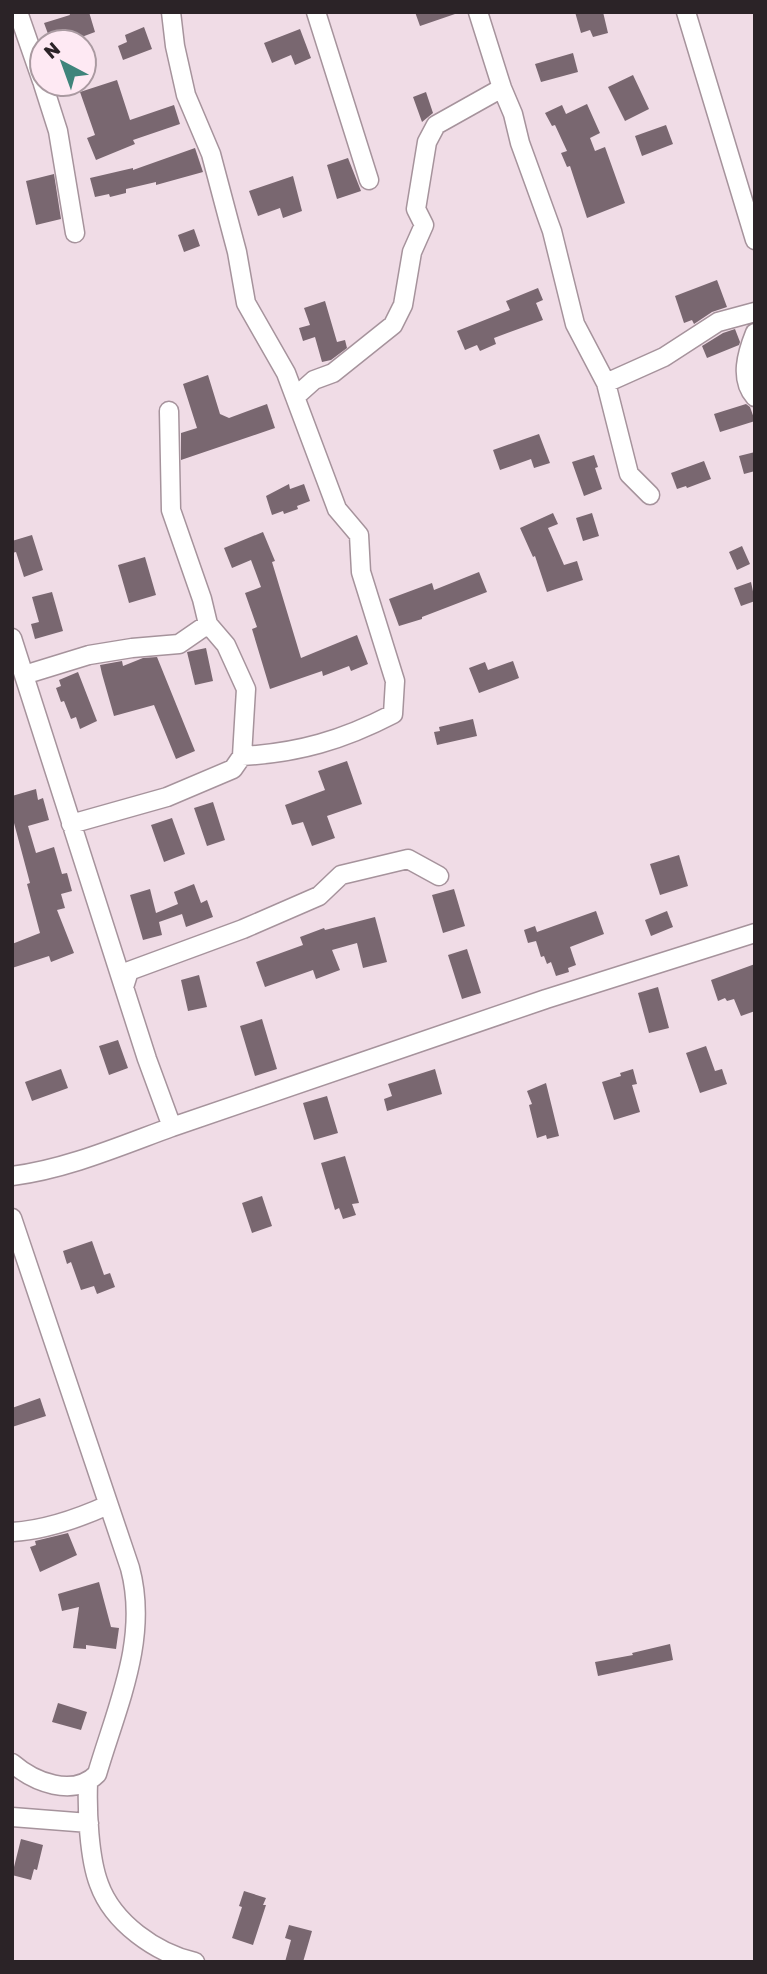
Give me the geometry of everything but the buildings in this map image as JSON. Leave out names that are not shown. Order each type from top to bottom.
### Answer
[{"type":"street","points":[[18,12],[28,42]]},
{"type":"street","points":[[171,12],[175,46],[186,95],[211,154],[237,253],[246,303],[286,373],[337,509],[359,535],[362,572],[395,681],[393,714],[366,728],[322,744],[282,754],[242,756]]},
{"type":"street","points":[[316,12],[369,180]]},
{"type":"street","points":[[478,12],[513,114],[520,143],[552,231],[575,324],[606,383],[629,474],[650,495]]},
{"type":"street","points":[[686,12],[755,240]]},
{"type":"street","points":[[295,397],[314,380],[333,373],[393,325],[402,305],[412,252],[424,225],[416,209],[427,142],[436,125],[502,88]]},
{"type":"street","points":[[47,98],[58,131],[75,233]]},
{"type":"street","points":[[606,383],[664,357],[718,322],[755,312]]},
{"type":"street","points":[[755,332],[745,373],[748,390],[755,397]]},
{"type":"street","points":[[71,824],[167,797],[233,769],[242,756],[246,689],[226,645],[208,624],[202,598],[171,510],[169,411]]},
{"type":"street","points":[[24,675],[89,655],[179,644],[208,624]]},
{"type":"street","points":[[12,638],[172,1127]]},
{"type":"street","points":[[124,987],[129,971],[243,929],[319,896],[341,875],[408,859],[439,876]]},
{"type":"street","points":[[12,1176],[92,1156],[546,999],[755,933]]},
{"type":"street","points":[[12,1217],[136,1591],[138,1613],[133,1654],[97,1774],[88,1783],[53,1784],[35,1780],[12,1763]]},
{"type":"street","points":[[12,1532],[43,1528],[78,1518],[108,1504]]},
{"type":"street","points":[[88,1783],[89,1824],[99,1884],[110,1904],[153,1955],[195,1962]]},
{"type":"street","points":[[12,1817],[89,1824]]}]
